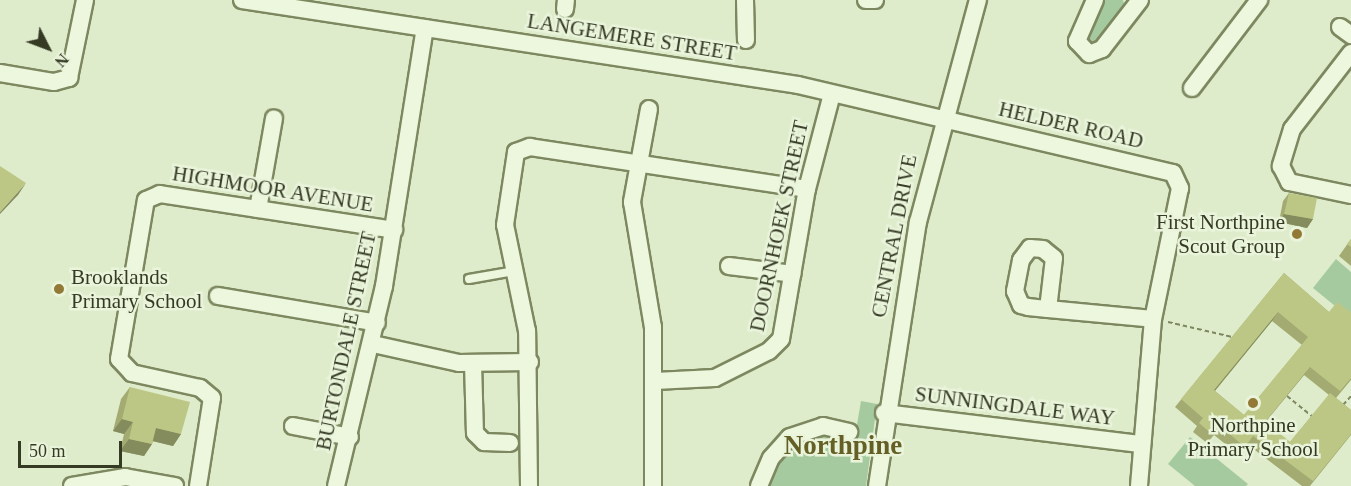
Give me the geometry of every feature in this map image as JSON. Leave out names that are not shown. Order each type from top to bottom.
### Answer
[{"type":"street","points":[[0,73],[54,82],[69,78],[85,0]]},
{"type":"street","name":"LANGEMERE STREET","points":[[242,0],[278,3],[832,94],[942,120]]},
{"type":"street","points":[[745,0],[746,40]]},
{"type":"street","points":[[866,0],[875,0]]},
{"type":"street","name":"CENTRAL DRIVE","points":[[877,486],[884,413],[942,120],[978,0]]},
{"type":"street","points":[[1095,0],[1077,41],[1089,54],[1102,50],[1137,1]]},
{"type":"street","points":[[1192,88],[1259,0]]},
{"type":"street","name":"BURTONDALE STREET","points":[[336,486],[373,344],[394,230],[425,28]]},
{"type":"street","points":[[1351,53],[1292,129],[1281,166],[1289,182],[1351,195]]},
{"type":"street","name":"DOORNHOEK STREET","points":[[655,381],[715,378],[774,348],[784,333],[807,189],[832,94]]},
{"type":"street","points":[[649,109],[639,163],[633,218],[650,303],[655,381],[653,486]]},
{"type":"street","points":[[258,209],[274,118]]},
{"type":"street","name":"HELDER ROAD","points":[[942,120],[1167,170],[1180,188],[1153,319]]},
{"type":"street","points":[[529,486],[530,362],[505,211],[512,160],[520,150],[639,163],[807,189]]},
{"type":"street","name":"HIGHMOOR AVENUE","points":[[198,486],[212,398],[200,388],[132,373],[119,359],[141,211],[150,196],[160,194],[394,230]]},
{"type":"street","points":[[729,266],[793,274]]},
{"type":"street","points":[[218,296],[377,323]]},
{"type":"street","points":[[1048,309],[1153,319],[1139,486]]},
{"type":"street","points":[[373,344],[473,363],[530,362]]},
{"type":"street","points":[[473,363],[475,433],[484,442],[510,443]]},
{"type":"street","name":"SUNNINGDALE WAY","points":[[884,413],[1142,444]]},
{"type":"street","points":[[293,426],[350,437]]},
{"type":"street","points":[[759,486],[771,458],[790,437],[823,426],[849,432]]},
{"type":"street","points":[[72,486],[125,477],[176,486]]},
{"type":"lane","points":[[469,279],[515,271]]},
{"type":"path","points":[[1153,319],[1233,337]]},
{"type":"path","points":[[1287,396],[1312,416]]},
{"type":"path","points":[[1338,412],[1351,396]]},
{"type":"green space","points":[[1100,0],[1123,0],[1125,7],[1096,48],[1082,39]]},
{"type":"green space","points":[[1336,259],[1351,272],[1351,319],[1313,288]]},
{"type":"green space","points":[[861,401],[877,404],[866,486],[764,486],[791,443],[824,432],[836,441],[854,442]]},
{"type":"green space","points":[[1190,437],[1248,484],[1246,486],[1195,486],[1168,464]]},
{"type":"building","points":[[0,166],[26,183],[0,212]]},
{"type":"building","points":[[1289,193],[1317,198],[1313,219],[1284,214]]},
{"type":"building","points":[[1284,273],[1329,312],[1337,302],[1351,312],[1351,378],[1340,391],[1310,367],[1265,422],[1290,442],[1330,393],[1351,410],[1351,434],[1313,481],[1253,436],[1245,447],[1220,426],[1213,435],[1199,423],[1203,418],[1181,399]],"holes":[[[1278,312],[1308,337],[1244,415],[1214,390]]]},
{"type":"building","points":[[130,387],[190,402],[181,434],[156,428],[152,444],[129,439],[133,422],[122,419]]},
{"type":"place","name":"First Northpine Scout Group","points":[[1297,234]]},
{"type":"place","name":"Brooklands Primary School","points":[[59,289]]},
{"type":"place","name":"Northpine Primary School","points":[[1253,403]]},
{"type":"district","name":"Northpine","points":[[843,446]]}]
